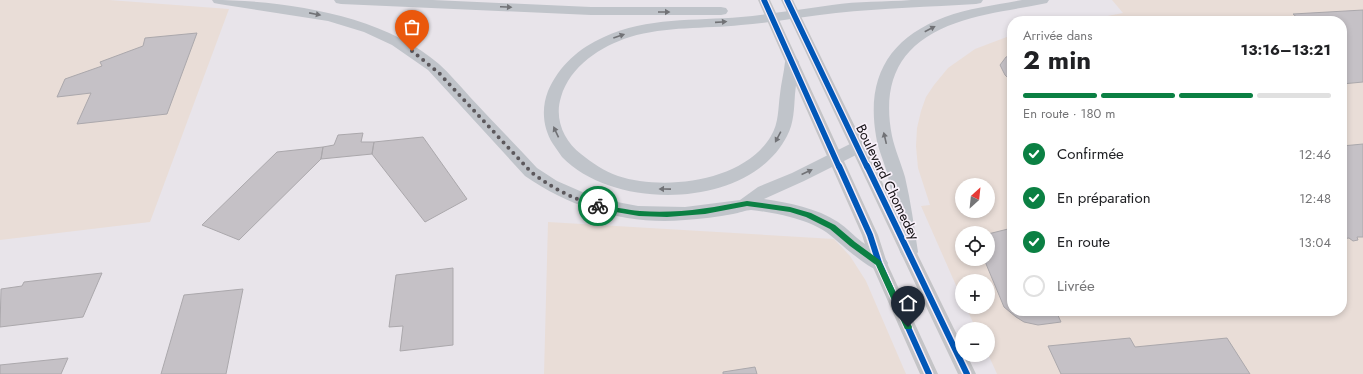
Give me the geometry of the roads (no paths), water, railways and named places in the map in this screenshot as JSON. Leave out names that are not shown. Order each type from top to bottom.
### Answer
[{"type":"main road","points":[[219,0],[330,17],[369,29],[398,42],[433,67],[531,172],[558,190],[578,200],[614,210],[653,214],[691,213],[747,204],[790,210],[817,218],[832,227],[852,244],[879,263]]},
{"type":"main road","points":[[341,0],[591,11],[751,15]]},
{"type":"main road","points":[[792,62],[785,120],[776,142],[756,162],[738,174],[722,180],[694,187],[670,189],[630,185],[607,178],[587,168],[572,155],[561,142],[553,126],[553,97],[562,75],[585,53],[608,40],[640,30],[751,15],[976,0]]},
{"type":"main road","points":[[909,252],[897,181],[885,138],[880,110],[880,95],[886,73],[897,55],[925,31],[965,15],[1042,0]]},
{"type":"main road","points":[[747,204],[759,194],[858,147]]},
{"type":"street","points":[[764,0],[870,235],[879,263],[929,374]]},
{"type":"street","name":"Boulevard Chomedey","points":[[787,0],[967,374]]}]
